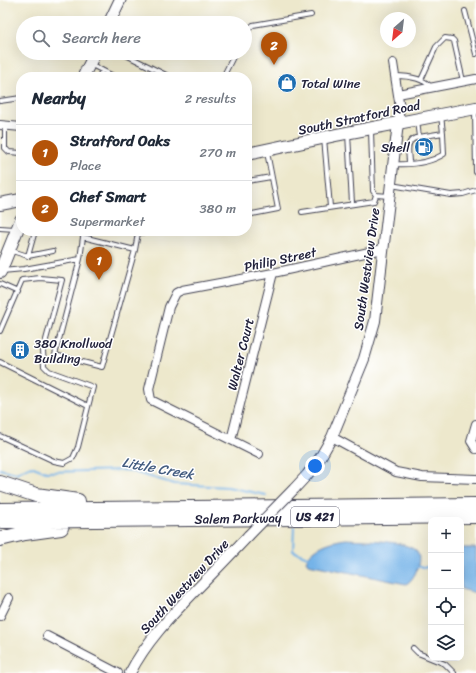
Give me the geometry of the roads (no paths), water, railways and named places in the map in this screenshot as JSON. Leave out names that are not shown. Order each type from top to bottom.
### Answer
[{"type":"highway","points":[[0,483],[24,492],[49,498],[82,502],[126,503],[137,514],[130,526],[51,529],[0,539]]},
{"type":"highway","name":"Salem Parkway","points":[[0,521],[137,514],[476,505]]},
{"type":"highway","name":"Salem Parkway","points":[[0,510],[137,514],[476,516]]},
{"type":"main road","points":[[112,16],[120,0]]},
{"type":"main road","points":[[85,72],[91,60]]},
{"type":"main road","name":"South Stratford Road","points":[[252,153],[476,108]]},
{"type":"main road","points":[[0,204],[16,201]]},
{"type":"main road","points":[[0,272],[16,231]]},
{"type":"street","points":[[393,63],[400,108],[398,123]]},
{"type":"street","points":[[398,94],[476,79]]},
{"type":"street","name":"South Westview Drive","points":[[130,673],[151,639],[307,475],[320,458],[332,437],[364,358],[375,321],[398,123]]},
{"type":"street","points":[[3,125],[16,126]]},
{"type":"street","name":"Philip Street","points":[[231,440],[151,400],[149,389],[169,307],[176,293],[182,290],[273,273],[383,249]]},
{"type":"street","name":"Walter Court","points":[[231,440],[273,273]]},
{"type":"street","points":[[476,424],[471,441],[476,449]]},
{"type":"street","points":[[332,437],[396,472],[422,477],[476,479]]},
{"type":"street","points":[[231,440],[259,454]]},
{"type":"street","points":[[0,616],[9,598]]},
{"type":"street","points":[[47,636],[118,673]]},
{"type":"lane","points":[[465,11],[476,54]]},
{"type":"lane","points":[[252,26],[311,15]]},
{"type":"lane","points":[[421,80],[436,47],[445,38],[452,39],[454,41],[463,81]]},
{"type":"lane","points":[[136,60],[160,72]]},
{"type":"lane","points":[[226,72],[232,60]]},
{"type":"lane","points":[[89,64],[106,72]]},
{"type":"lane","points":[[395,76],[406,76],[421,80],[427,82],[431,88]]},
{"type":"lane","points":[[0,101],[16,99]]},
{"type":"lane","points":[[476,108],[476,172]]},
{"type":"lane","points":[[393,164],[409,164],[437,158],[444,154],[441,115]]},
{"type":"lane","points":[[417,119],[419,137]]},
{"type":"lane","points":[[3,125],[2,145],[9,152],[16,153]]},
{"type":"lane","points":[[302,212],[352,203],[374,201],[376,195],[373,191],[371,128]]},
{"type":"lane","points":[[348,133],[352,203]]},
{"type":"lane","points":[[409,164],[410,142],[412,138],[443,133]]},
{"type":"lane","points":[[324,138],[330,207]]},
{"type":"lane","points":[[252,214],[278,209],[267,150]]},
{"type":"lane","points":[[252,180],[272,177]]},
{"type":"lane","points":[[391,184],[451,194],[463,194],[476,190]]},
{"type":"lane","points":[[376,195],[389,196]]},
{"type":"lane","points":[[0,228],[16,225]]},
{"type":"lane","points":[[28,256],[34,236]]},
{"type":"lane","points":[[134,250],[83,237],[80,259],[56,354],[102,367],[134,250],[137,236]]},
{"type":"lane","points":[[8,250],[28,256],[53,251]]},
{"type":"lane","points":[[0,272],[80,259]]},
{"type":"lane","points":[[0,331],[22,280],[40,278],[62,280],[43,351],[44,366],[49,370],[93,387],[78,447],[73,458],[64,463],[54,461],[0,436]]},
{"type":"lane","points":[[0,284],[18,292]]},
{"type":"lane","points":[[0,362],[88,406]]},
{"type":"lane","points":[[413,648],[418,653],[445,664],[454,673]]},
{"type":"water","points":[[346,539],[383,541],[410,547],[416,551],[419,556],[415,574],[406,584],[308,564],[306,561],[317,548],[334,541]]},
{"type":"water","points":[[464,548],[476,548],[476,593],[464,590]]},
{"type":"waterway","name":"Little Creek","points":[[0,469],[16,473],[31,466],[46,472],[126,470],[175,484],[228,487],[266,495]]},
{"type":"waterway","name":"Little Creek","points":[[294,527],[293,551],[310,558]]},
{"type":"waterway","name":"Little Creek","points":[[416,567],[428,567]]},
{"type":"place","name":"Chef Smart","points":[[274,65]]},
{"type":"place","name":"Total Wine","points":[[287,83]]},
{"type":"place","name":"Shell","points":[[424,147]]},
{"type":"place","name":"Stratford Oaks","points":[[99,280]]},
{"type":"place","name":"380 Knollwod Building","points":[[20,350]]}]
